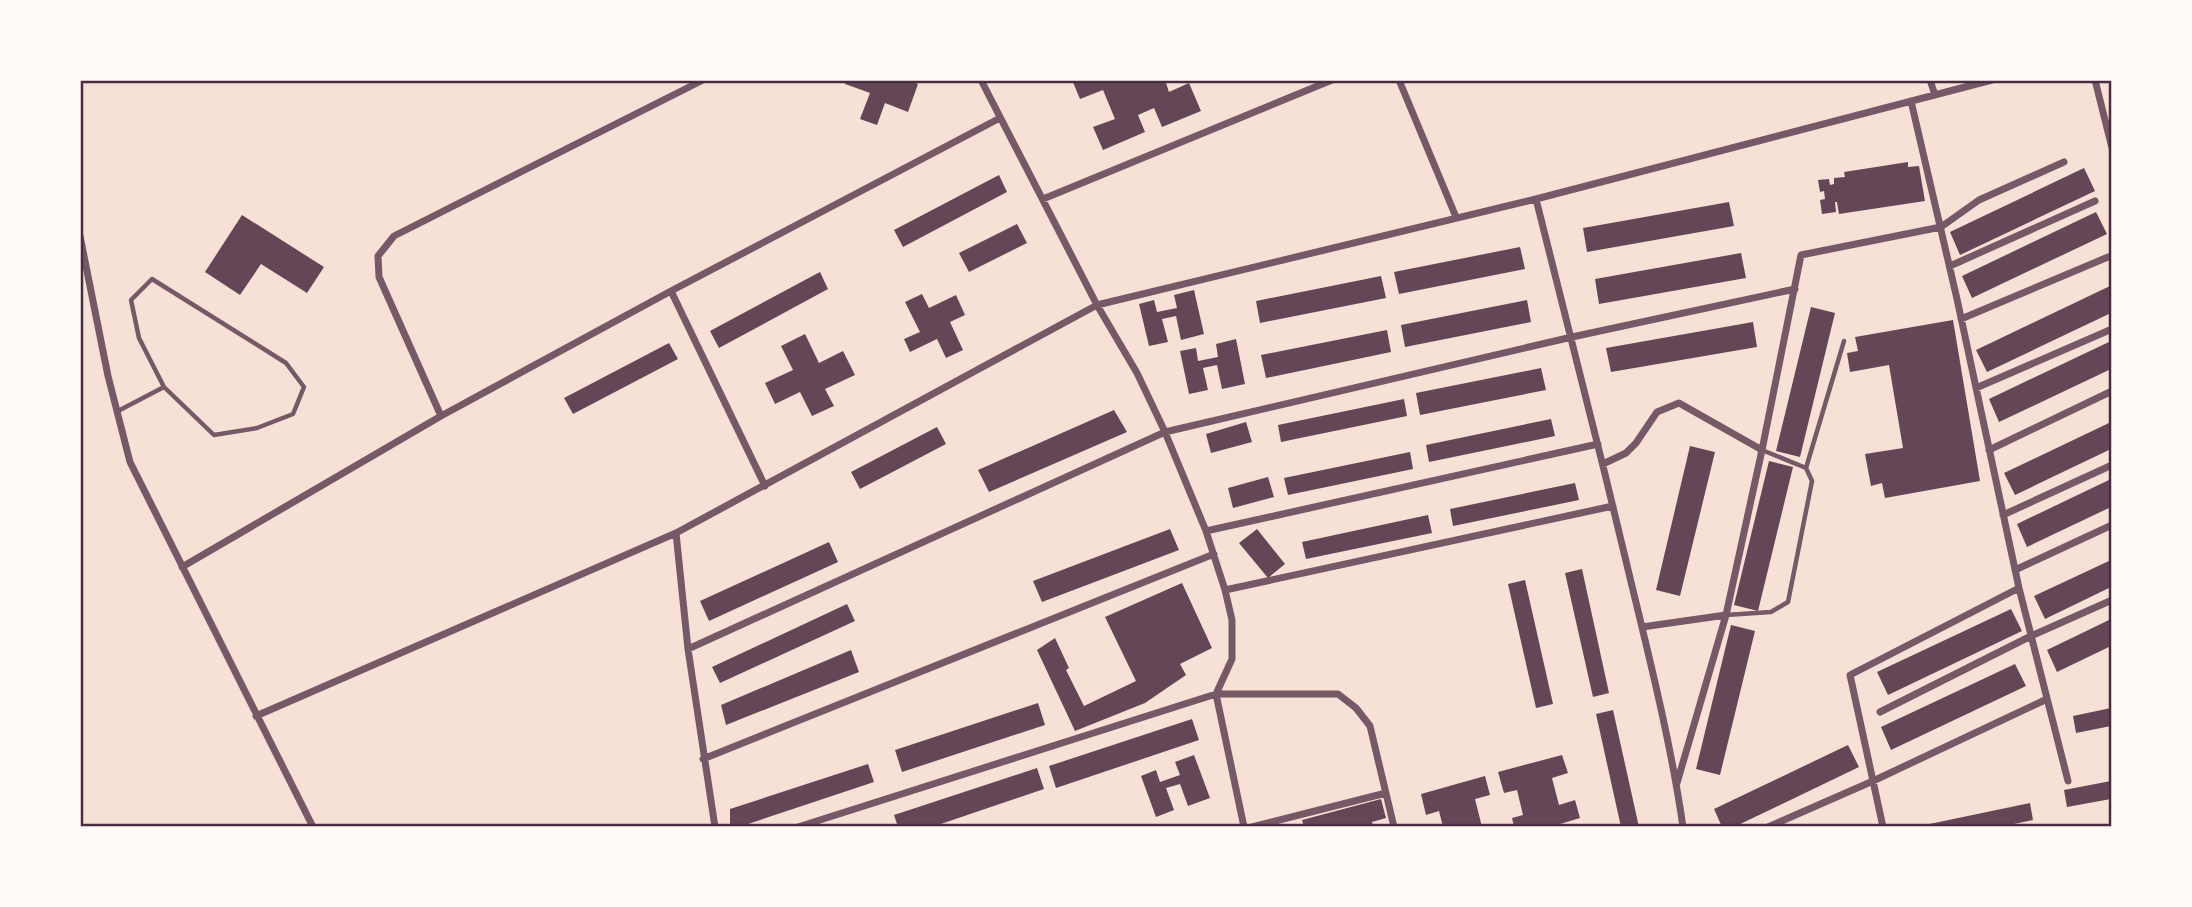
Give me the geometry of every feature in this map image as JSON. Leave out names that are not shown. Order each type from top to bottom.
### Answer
[{"type":"street","points":[[441,416],[379,277],[378,256],[394,236],[703,80]]},
{"type":"street","points":[[1042,199],[1332,80]]},
{"type":"street","points":[[1399,80],[1456,217]]},
{"type":"street","points":[[1930,80],[1935,95]]},
{"type":"street","points":[[256,716],[676,533],[1097,305],[1536,199],[1992,80]]},
{"type":"street","points":[[2095,80],[2112,148]]},
{"type":"street","points":[[984,81],[1000,118],[1097,305],[1137,373],[1206,531],[1232,620],[1232,659],[1216,694],[1244,827]]},
{"type":"street","points":[[1911,102],[1962,318],[2019,588],[2067,781]]},
{"type":"street","points":[[182,567],[441,416],[671,291],[1000,118]]},
{"type":"street","points":[[1676,783],[1726,615],[1801,255],[1941,227],[1979,200],[2064,162]]},
{"type":"street","points":[[1536,199],[1642,626],[1683,827]]},
{"type":"street","points":[[1950,267],[2095,201]]},
{"type":"street","points":[[80,236],[108,376],[130,462],[313,827]]},
{"type":"street","points":[[1962,318],[2108,257]]},
{"type":"street","points":[[688,649],[1165,432],[1572,337],[1794,289]]},
{"type":"street","points":[[671,291],[765,486]]},
{"type":"street","points":[[1976,388],[2112,329]]},
{"type":"street","points":[[1989,450],[2112,391]]},
{"type":"street","points":[[1603,464],[1626,453],[1657,412],[1679,403],[1762,450]]},
{"type":"street","points":[[1206,531],[1598,444]]},
{"type":"street","points":[[2003,515],[2112,465]]},
{"type":"street","points":[[1225,590],[1613,506]]},
{"type":"street","points":[[2015,570],[2112,525]]},
{"type":"street","points":[[676,533],[688,649],[715,827]]},
{"type":"street","points":[[703,759],[1213,554]]},
{"type":"street","points":[[1883,827],[1850,675],[2019,588]]},
{"type":"street","points":[[1880,712],[2031,636],[2112,600]]},
{"type":"street","points":[[1642,626],[1726,615]]},
{"type":"street","points":[[798,827],[1216,694],[1338,694],[1356,708],[1370,726],[1394,827]]},
{"type":"street","points":[[1768,827],[2047,699]]},
{"type":"street","points":[[1252,827],[1386,793]]},
{"type":"lane","points":[[152,279],[286,363],[304,387],[293,414],[257,428],[214,435],[164,387],[139,338],[131,300],[152,279]]},
{"type":"lane","points":[[1726,615],[1771,612],[1787,602],[1812,481],[1806,468],[1844,341]]},
{"type":"lane","points":[[117,412],[164,387]]},
{"type":"lane","points":[[1762,450],[1806,468]]},
{"type":"building","points":[[846,80],[908,80],[918,84],[908,112],[885,103],[877,125],[860,119],[870,93],[845,84]]},
{"type":"building","points":[[1072,80],[1165,80],[1169,92],[1189,83],[1201,111],[1162,127],[1154,108],[1138,115],[1145,132],[1103,150],[1093,127],[1115,119],[1103,90],[1080,99]]},
{"type":"building","points":[[1908,162],[1908,167],[1919,166],[1925,201],[1839,214],[1835,202],[1836,212],[1822,214],[1820,200],[1825,199],[1824,191],[1820,192],[1818,180],[1829,179],[1830,185],[1834,184],[1834,178],[1845,177],[1844,172]]},
{"type":"building","points":[[2084,168],[2095,191],[1960,255],[1950,232]]},
{"type":"building","points":[[999,175],[1007,192],[903,247],[894,230]]},
{"type":"building","points":[[1729,202],[1734,226],[1587,252],[1583,228]]},
{"type":"building","points":[[2096,212],[2107,234],[1972,298],[1962,276]]},
{"type":"building","points":[[242,215],[324,267],[307,293],[261,264],[240,295],[205,272]]},
{"type":"building","points":[[1017,224],[1027,243],[969,272],[959,253]]},
{"type":"building","points":[[1520,247],[1525,269],[1399,294],[1394,272]]},
{"type":"building","points":[[1741,253],[1746,278],[1599,304],[1595,279]]},
{"type":"building","points":[[820,272],[828,289],[719,348],[710,331]]},
{"type":"building","points":[[1381,276],[1386,298],[1260,323],[1256,301]]},
{"type":"building","points":[[2110,286],[2111,313],[1987,372],[1976,350]]},
{"type":"building","points":[[1194,290],[1204,334],[1181,340],[1176,316],[1162,319],[1168,342],[1149,346],[1139,304],[1154,300],[1157,312],[1177,308],[1174,295]]},
{"type":"building","points":[[922,294],[929,308],[956,295],[965,315],[950,322],[963,350],[946,358],[937,339],[910,352],[904,339],[920,332],[905,302]]},
{"type":"building","points":[[1527,300],[1531,322],[1405,347],[1401,325]]},
{"type":"building","points":[[1811,307],[1835,313],[1800,457],[1776,451]]},
{"type":"building","points":[[1953,320],[1980,481],[1885,498],[1882,483],[1871,486],[1865,454],[1903,448],[1889,365],[1850,372],[1847,353],[1858,351],[1855,337]]},
{"type":"building","points":[[1753,322],[1757,347],[1611,372],[1606,348]]},
{"type":"building","points":[[1387,330],[1391,352],[1266,378],[1261,355]]},
{"type":"building","points":[[805,334],[819,363],[843,351],[855,375],[825,389],[834,406],[812,416],[800,392],[775,404],[765,383],[793,370],[781,346]]},
{"type":"building","points":[[1236,339],[1245,384],[1222,389],[1217,365],[1203,368],[1208,390],[1189,394],[1180,351],[1196,348],[1198,361],[1218,357],[1216,344]]},
{"type":"building","points":[[2111,341],[2111,369],[1999,422],[1989,399]]},
{"type":"building","points":[[669,343],[678,359],[573,414],[564,398]]},
{"type":"building","points":[[1541,368],[1546,390],[1420,415],[1416,393]]},
{"type":"building","points":[[1404,399],[1407,416],[1281,442],[1278,425]]},
{"type":"building","points":[[1114,410],[1127,432],[989,492],[978,470]]},
{"type":"building","points":[[1551,419],[1555,436],[1429,462],[1426,445]]},
{"type":"building","points":[[1246,422],[1252,442],[1211,453],[1206,434]]},
{"type":"building","points":[[2111,422],[2111,449],[2015,495],[2004,473]]},
{"type":"building","points":[[937,427],[946,444],[860,489],[851,472]]},
{"type":"building","points":[[1690,446],[1715,452],[1680,596],[1656,590]]},
{"type":"building","points":[[1410,452],[1413,469],[1288,495],[1284,478]]},
{"type":"building","points":[[1769,461],[1793,467],[1758,611],[1734,605]]},
{"type":"building","points":[[1268,477],[1274,497],[1233,508],[1228,488]]},
{"type":"building","points":[[2111,479],[2111,507],[2027,547],[2017,524]]},
{"type":"building","points":[[1575,483],[1579,500],[1453,526],[1450,509]]},
{"type":"building","points":[[1428,515],[1432,533],[1306,559],[1302,542]]},
{"type":"building","points":[[1170,529],[1179,550],[1042,602],[1033,581]]},
{"type":"building","points":[[1257,529],[1285,564],[1268,578],[1239,543]]},
{"type":"building","points":[[829,542],[838,562],[709,621],[700,601]]},
{"type":"building","points":[[2111,560],[2111,587],[2045,619],[2034,596]]},
{"type":"building","points":[[1582,569],[1609,693],[1593,697],[1565,573]]},
{"type":"building","points":[[1525,580],[1553,704],[1536,708],[1508,584]]},
{"type":"building","points":[[1182,583],[1212,648],[1180,664],[1186,675],[1145,703],[1075,731],[1037,650],[1055,638],[1069,668],[1066,670],[1084,706],[1136,681],[1105,617]]},
{"type":"building","points":[[847,604],[855,621],[720,683],[712,667]]},
{"type":"building","points":[[2011,609],[2022,631],[1888,695],[1877,672]]},
{"type":"building","points":[[2111,619],[2111,646],[2057,672],[2047,650]]},
{"type":"building","points":[[1731,625],[1755,631],[1720,775],[1696,769]]},
{"type":"building","points":[[851,650],[859,672],[726,725],[721,705]]},
{"type":"building","points":[[2015,664],[2026,686],[1891,750],[1881,727]]},
{"type":"building","points":[[1038,703],[1045,725],[902,772],[895,750]]},
{"type":"building","points":[[2111,708],[2111,726],[2076,733],[2073,716]]},
{"type":"building","points":[[1613,710],[1639,827],[1621,827],[1596,714]]},
{"type":"building","points":[[1192,719],[1199,740],[1056,788],[1049,766]]},
{"type":"building","points":[[1848,745],[1859,767],[1734,827],[1722,827],[1714,809]]},
{"type":"building","points":[[1194,755],[1210,798],[1188,806],[1180,784],[1166,788],[1174,810],[1156,817],[1141,776],[1156,770],[1160,782],[1180,775],[1175,762]]},
{"type":"building","points":[[1562,755],[1568,773],[1552,778],[1559,805],[1575,800],[1580,818],[1550,827],[1514,827],[1512,818],[1523,815],[1517,790],[1504,793],[1498,772]]},
{"type":"building","points":[[868,764],[874,782],[739,827],[730,827],[730,809]]},
{"type":"building","points":[[1037,768],[1044,789],[932,827],[898,827],[894,815]]},
{"type":"building","points":[[1485,776],[1490,795],[1475,799],[1482,827],[1443,827],[1439,811],[1426,815],[1421,794]]},
{"type":"building","points":[[2111,781],[2111,799],[2067,807],[2064,790]]},
{"type":"building","points":[[1381,799],[1386,818],[1372,822],[1373,827],[1304,827],[1302,820]]},
{"type":"building","points":[[2030,803],[2033,820],[2000,827],[1915,827]]}]
